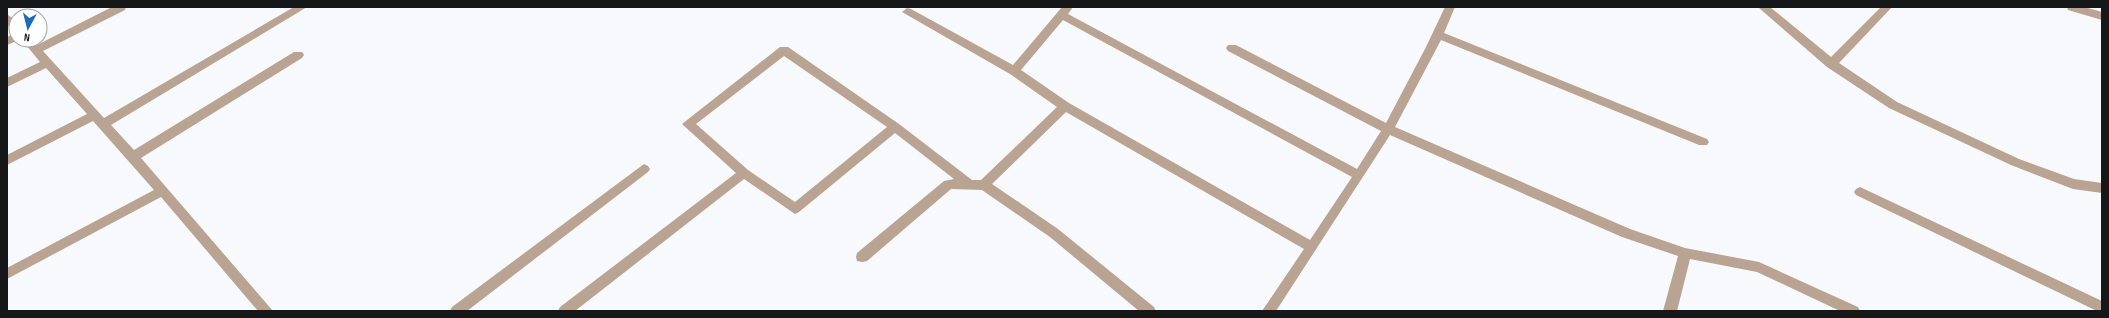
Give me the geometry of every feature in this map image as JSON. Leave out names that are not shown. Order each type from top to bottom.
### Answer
[{"type":"street","points":[[121,7],[36,50],[133,157],[266,311]]},
{"type":"street","points":[[7,160],[99,119],[302,7]]},
{"type":"street","points":[[1269,311],[1388,129],[1438,35],[1450,7]]},
{"type":"street","points":[[1763,7],[1831,64],[1893,105],[1965,140],[2073,184],[2102,188]]},
{"type":"street","points":[[1831,64],[1887,7]]},
{"type":"street","points":[[2072,7],[2102,16]]},
{"type":"street","points":[[1014,72],[1066,11],[1358,175]]},
{"type":"street","points":[[907,12],[1014,72],[1065,106],[1311,247]]},
{"type":"street","points":[[1438,35],[1703,142]]},
{"type":"street","points":[[1232,48],[1388,129],[1626,233],[1685,253],[1760,267],[1853,311]]},
{"type":"street","points":[[895,127],[795,209],[744,174],[688,124],[784,50],[895,127],[969,184]]},
{"type":"street","points":[[133,157],[298,55]]},
{"type":"street","points":[[7,82],[47,62]]},
{"type":"street","points":[[984,185],[1065,106]]},
{"type":"street","points":[[457,311],[644,169]]},
{"type":"street","points":[[565,311],[744,174]]},
{"type":"street","points":[[862,257],[948,184],[984,185],[1054,233],[1149,311]]},
{"type":"street","points":[[7,274],[162,191]]},
{"type":"street","points":[[1860,192],[2102,307]]},
{"type":"street","points":[[1670,311],[1685,253]]}]
